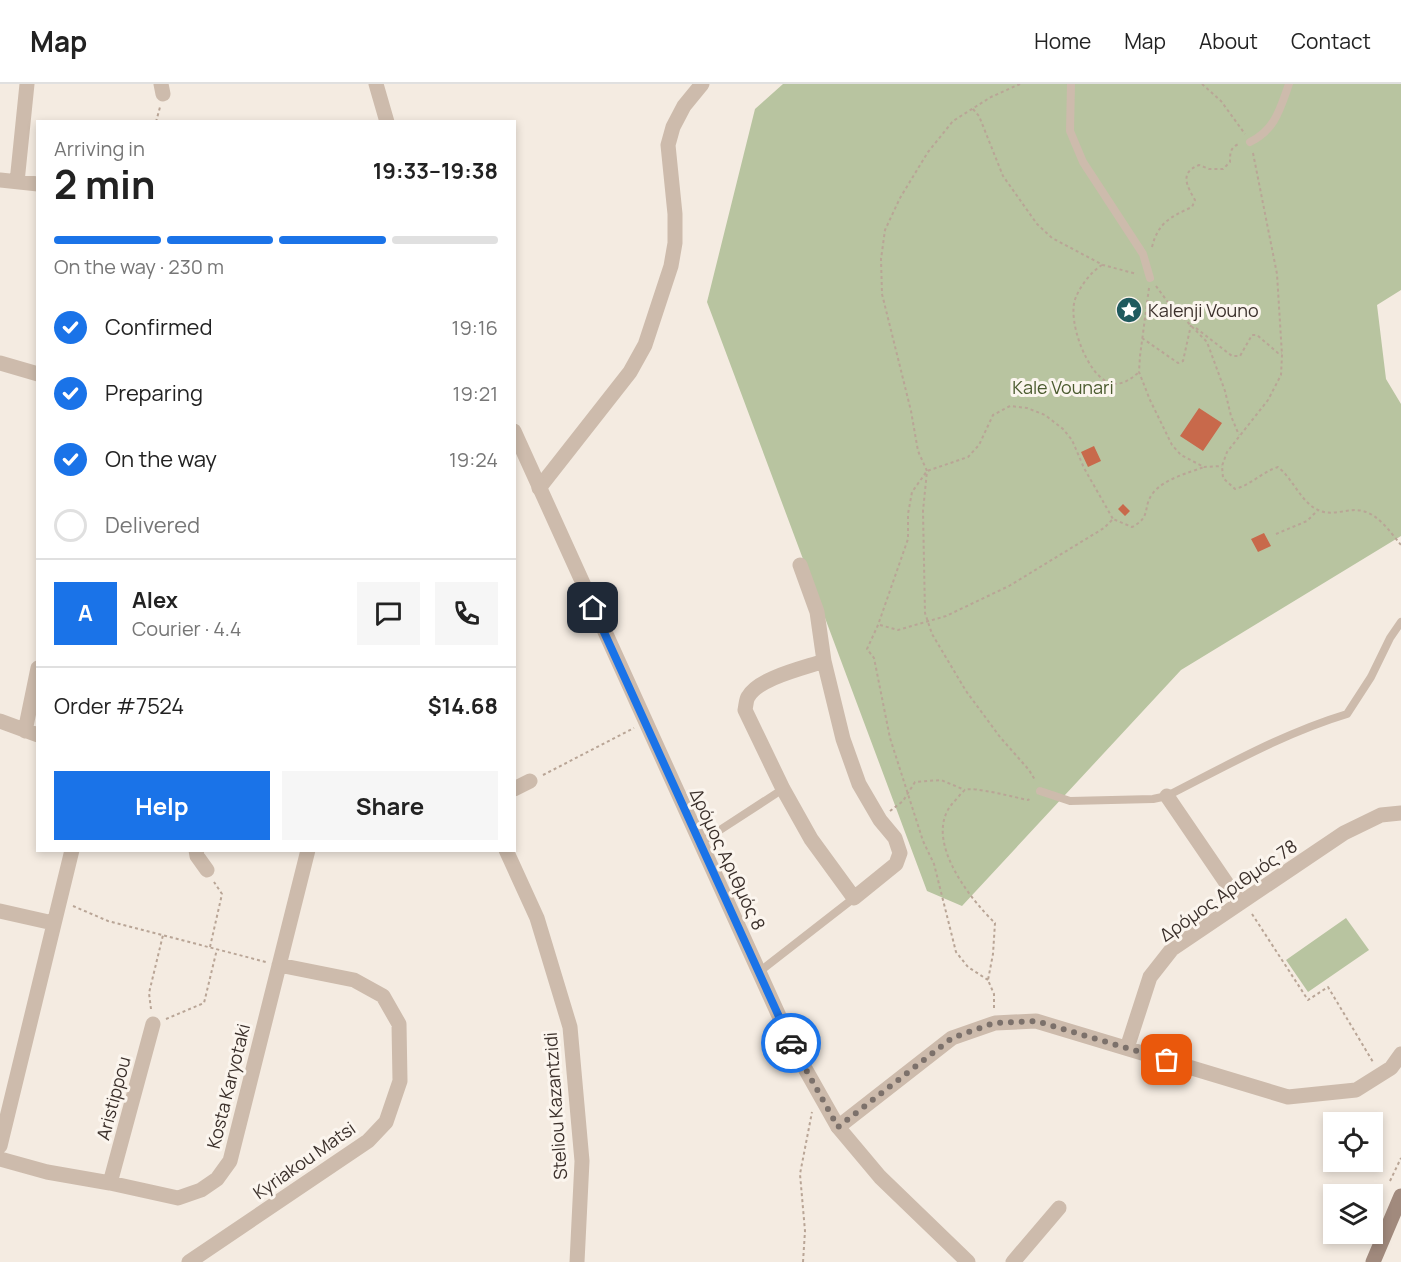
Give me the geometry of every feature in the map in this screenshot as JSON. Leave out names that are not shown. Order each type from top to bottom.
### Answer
[{"type":"main road","points":[[1373,1262],[1401,1196]]},
{"type":"street","points":[[17,182],[27,84]]},
{"type":"street","points":[[376,84],[386,120]]},
{"type":"street","points":[[539,489],[630,372],[645,345],[671,266],[675,243],[675,214],[668,145],[673,127],[684,106],[702,84]]},
{"type":"street","points":[[0,180],[36,184]]},
{"type":"street","points":[[0,363],[36,374]]},
{"type":"street","name":"Δρόμος Αριθμός 8","points":[[516,436],[699,843],[794,1049],[816,1091],[838,1127],[880,1177],[968,1262]]},
{"type":"street","points":[[800,565],[817,612],[824,661],[843,740],[859,784],[880,820],[894,838],[900,853],[896,864],[854,898],[811,839],[783,789],[745,710],[747,698],[755,688],[770,680],[824,661]]},
{"type":"street","points":[[0,721],[31,733],[36,687]]},
{"type":"street","points":[[516,788],[530,781]]},
{"type":"street","points":[[1167,795],[1242,902]]},
{"type":"street","name":"Δρόμος Αριθμός 78","points":[[1126,1048],[1150,977],[1172,949],[1344,833],[1381,815],[1401,813]]},
{"type":"street","points":[[0,1146],[71,852]]},
{"type":"street","points":[[196,852],[207,870]]},
{"type":"street","name":"Kosta Karyotaki","points":[[0,1158],[48,1172],[178,1198],[201,1190],[218,1179],[230,1161],[307,852]]},
{"type":"street","name":"Steliou Kazantzidi","points":[[507,852],[537,918],[570,1027],[582,1161],[578,1262]]},
{"type":"street","points":[[0,910],[53,923]]},
{"type":"street","name":"Kyriakou Matsi","points":[[189,1262],[368,1141],[386,1122],[400,1081],[399,1024],[383,996],[354,980],[279,965]]},
{"type":"street","points":[[838,1127],[952,1038],[994,1023],[1036,1021],[1288,1097],[1356,1090],[1391,1068],[1401,1054]]},
{"type":"street","name":"Aristippou","points":[[110,1183],[153,1024]]},
{"type":"street","points":[[1013,1262],[1059,1208]]},
{"type":"lane","points":[[1071,84],[1070,131],[1083,162],[1143,254],[1150,278]]},
{"type":"lane","points":[[1250,142],[1263,136],[1273,123],[1289,84]]},
{"type":"lane","points":[[1040,790],[1070,801],[1154,799],[1167,795],[1316,724],[1347,714],[1371,677],[1390,638],[1401,622]]},
{"type":"lane","points":[[699,843],[783,789]]},
{"type":"lane","points":[[759,972],[854,898]]},
{"type":"path","points":[[880,820],[903,801],[915,782],[941,780],[965,790],[975,789],[1028,800],[1040,790],[1029,770],[1000,737],[966,691],[932,634],[925,613],[923,511],[927,471],[918,451],[911,411],[882,294],[880,259],[885,230],[900,198],[928,152],[953,121],[991,97],[1020,84]]},
{"type":"path","points":[[1202,84],[1221,101],[1250,142],[1277,274],[1282,353],[1281,375],[1268,400],[1227,452],[1222,466],[1223,478],[1235,489],[1245,486],[1267,471],[1278,467],[1287,474],[1309,503],[1318,510],[1337,513],[1362,511],[1382,522],[1401,545]]},
{"type":"path","points":[[973,110],[979,116],[1003,176],[1037,224],[1052,238],[1103,265],[1150,278],[1167,302],[1207,342],[1240,437]]},
{"type":"path","points":[[1146,262],[1155,236],[1162,225],[1174,215],[1192,207],[1195,200],[1186,184],[1186,175],[1191,168],[1199,165],[1209,169],[1223,169],[1230,162],[1230,152],[1235,145],[1250,142]]},
{"type":"path","points":[[1103,265],[1093,270],[1075,299],[1074,323],[1084,355],[1100,378],[1112,383],[1126,382],[1139,372]]},
{"type":"path","points":[[1150,278],[1139,372],[1172,445],[1181,455],[1204,467]]},
{"type":"path","points":[[1191,325],[1232,356],[1240,356],[1252,335],[1257,335],[1278,353],[1282,353]]},
{"type":"path","points":[[1142,338],[1178,363],[1183,361],[1191,325]]},
{"type":"path","points":[[994,1023],[994,994],[988,980],[968,967],[956,952],[937,872],[923,841],[890,738],[874,658],[867,649],[908,539],[908,514],[912,492],[927,471],[968,457],[979,446],[993,416],[1010,406],[1027,408],[1045,415],[1063,429],[1072,440],[1084,468],[1113,519],[1132,527],[1141,523],[1147,514],[1147,504],[1161,485],[1204,467],[1222,466]]},
{"type":"path","points":[[1276,534],[1307,521],[1318,510]]},
{"type":"path","points":[[878,624],[898,630],[946,616],[1009,586],[1104,528],[1113,519]]},
{"type":"path","points":[[530,781],[645,723]]},
{"type":"path","points":[[965,790],[945,813],[943,830],[955,874],[978,907],[995,923],[988,980]]},
{"type":"path","points":[[207,870],[222,894],[210,947]]},
{"type":"path","points":[[59,901],[86,910],[108,921],[279,965]]},
{"type":"path","points":[[1242,902],[1308,1000],[1328,987],[1381,1075]]},
{"type":"path","points":[[163,935],[149,993],[153,1024],[204,1003],[217,949]]},
{"type":"path","points":[[803,1262],[805,1231],[800,1174],[816,1091]]},
{"type":"path","points":[[1390,1181],[1401,1158]]},
{"type":"green space","name":"Kale Vounari","points":[[783,84],[1401,84],[1401,290],[1377,305],[1386,379],[1401,404],[1401,536],[1181,670],[962,906],[927,891],[707,302],[755,109]]},
{"type":"green space","points":[[1346,918],[1369,950],[1308,992],[1286,960]]},
{"type":"building","points":[[1199,408],[1222,423],[1203,451],[1180,436]]},
{"type":"building","points":[[1094,446],[1101,461],[1088,467],[1081,452]]},
{"type":"building","points":[[1123,504],[1130,511],[1125,516],[1118,509]]},
{"type":"building","points":[[1264,533],[1271,546],[1258,552],[1251,539]]},
{"type":"way so far","points":[[791,1043],[838,1127],[952,1038],[994,1023],[1036,1021],[1167,1060]]},
{"type":"place","name":"Kalenji Vouno","points":[[1129,310]]},
{"type":"route","points":[[593,608],[791,1043]]}]
